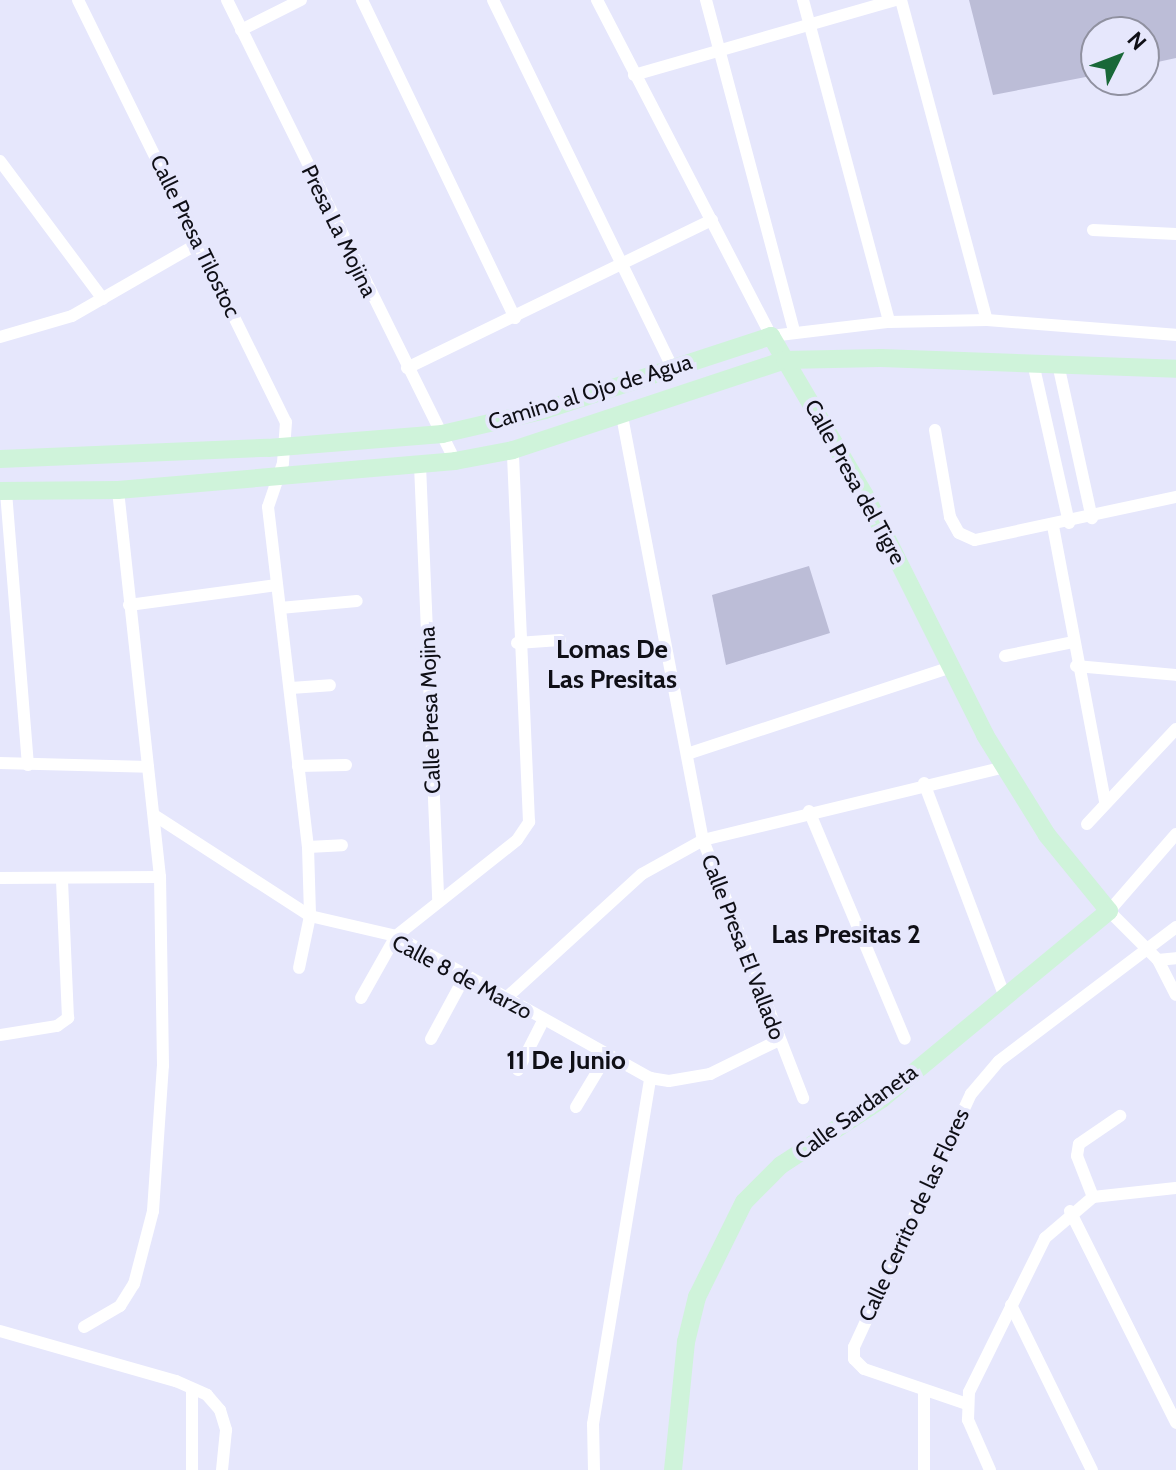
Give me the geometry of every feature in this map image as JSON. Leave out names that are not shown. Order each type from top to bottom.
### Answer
[{"type":"street","name":"Calle Presa Tilostoc","points":[[78,0],[286,422],[286,447],[268,507],[308,847],[310,916],[299,968]]},
{"type":"street","name":"Presa La Mojina","points":[[227,0],[455,461]]},
{"type":"street","points":[[241,30],[301,0]]},
{"type":"street","points":[[362,0],[515,318]]},
{"type":"street","points":[[493,0],[672,367]]},
{"type":"street","name":"Calle Presa del Tigre","points":[[597,0],[771,336],[867,499],[949,668],[1004,767],[1047,835],[1115,917],[1150,951],[1176,995]]},
{"type":"street","points":[[706,0],[794,330]]},
{"type":"street","points":[[803,0],[889,322]]},
{"type":"street","points":[[634,75],[721,53],[899,0],[987,320]]},
{"type":"street","points":[[0,161],[103,299]]},
{"type":"street","points":[[407,368],[712,220]]},
{"type":"street","points":[[1093,230],[1176,234]]},
{"type":"street","points":[[0,337],[72,316],[199,243]]},
{"type":"street","name":"Camino al Ojo de Agua","points":[[0,459],[286,447],[442,434],[545,410],[794,330],[889,322],[987,320],[1176,335]]},
{"type":"street","name":"Camino al Ojo de Agua","points":[[3,492],[118,490],[455,461],[513,450],[785,360],[1033,363],[1176,369]]},
{"type":"street","points":[[1033,363],[1069,523]]},
{"type":"street","points":[[1058,364],[1092,518]]},
{"type":"street","name":"Calle Presa El Vallado","points":[[622,416],[703,840],[803,1098]]},
{"type":"street","points":[[935,430],[954,526],[975,540],[1069,523],[1176,497]]},
{"type":"street","points":[[361,998],[396,936],[526,831],[528,808],[517,643],[513,450]]},
{"type":"street","name":"Calle Presa Mojina","points":[[420,465],[438,900]]},
{"type":"street","points":[[84,1327],[120,1306],[134,1284],[153,1211],[163,1066],[160,877],[118,490]]},
{"type":"street","points":[[3,492],[28,765]]},
{"type":"street","points":[[1053,526],[1076,666],[1105,802]]},
{"type":"street","points":[[129,605],[277,585]]},
{"type":"street","points":[[280,608],[357,601]]},
{"type":"street","points":[[517,643],[560,640]]},
{"type":"street","points":[[1005,656],[1073,642]]},
{"type":"street","points":[[1076,666],[1176,675]]},
{"type":"street","points":[[687,754],[949,668]]},
{"type":"street","points":[[291,688],[330,685]]},
{"type":"street","points":[[1087,824],[1176,729]]},
{"type":"street","points":[[0,763],[148,767]]},
{"type":"street","points":[[298,766],[346,765]]},
{"type":"street","points":[[505,999],[642,874],[703,840],[924,783],[1004,767]]},
{"type":"street","points":[[924,783],[1005,997]]},
{"type":"street","points":[[809,811],[905,1039]]},
{"type":"street","name":"Calle 8 de Marzo","points":[[154,815],[310,916],[396,936],[606,1057],[650,1078],[669,1081],[710,1074],[779,1040]]},
{"type":"street","name":"Calle Sardaneta","points":[[673,1470],[684,1356],[697,1297],[744,1202],[781,1165],[882,1099],[1005,997],[1115,917],[1176,834]]},
{"type":"street","points":[[308,847],[342,845]]},
{"type":"street","points":[[0,878],[62,881],[160,877]]},
{"type":"street","points":[[0,1035],[64,1023],[71,1005],[62,881]]},
{"type":"street","name":"Calle Cerrito de las Flores","points":[[924,1390],[864,1369],[854,1359],[854,1347],[971,1094],[999,1061],[1150,951],[1176,927]]},
{"type":"street","points":[[1150,951],[1176,958]]},
{"type":"street","points":[[431,1039],[465,976]]},
{"type":"street","points":[[518,1070],[543,1021]]},
{"type":"street","points":[[576,1107],[606,1057]]},
{"type":"street","points":[[594,1470],[593,1424],[650,1078]]},
{"type":"street","points":[[1093,1197],[1077,1156],[1083,1139],[1120,1116]]},
{"type":"street","points":[[990,1470],[973,1436],[967,1404],[974,1379],[1045,1238],[1070,1211],[1093,1197],[1176,1188]]},
{"type":"street","points":[[1070,1211],[1176,1423]]},
{"type":"street","points":[[1011,1305],[1092,1470]]},
{"type":"street","points":[[0,1331],[192,1389],[220,1410],[226,1430],[222,1470]]},
{"type":"street","points":[[192,1389],[192,1470]]},
{"type":"street","points":[[924,1470],[924,1390],[967,1404]]},
{"type":"shaded area","points":[[969,0],[1176,0],[1176,58],[1160,62],[1160,16],[1080,16],[1080,78],[993,95]]},
{"type":"shaded area","points":[[809,566],[830,633],[726,665],[712,595]]},
{"type":"district","name":"Lomas De Las Presitas","points":[[612,665]]},
{"type":"district","name":"Las Presitas 2","points":[[846,935]]},
{"type":"district","name":"11 De Junio","points":[[566,1061]]}]
